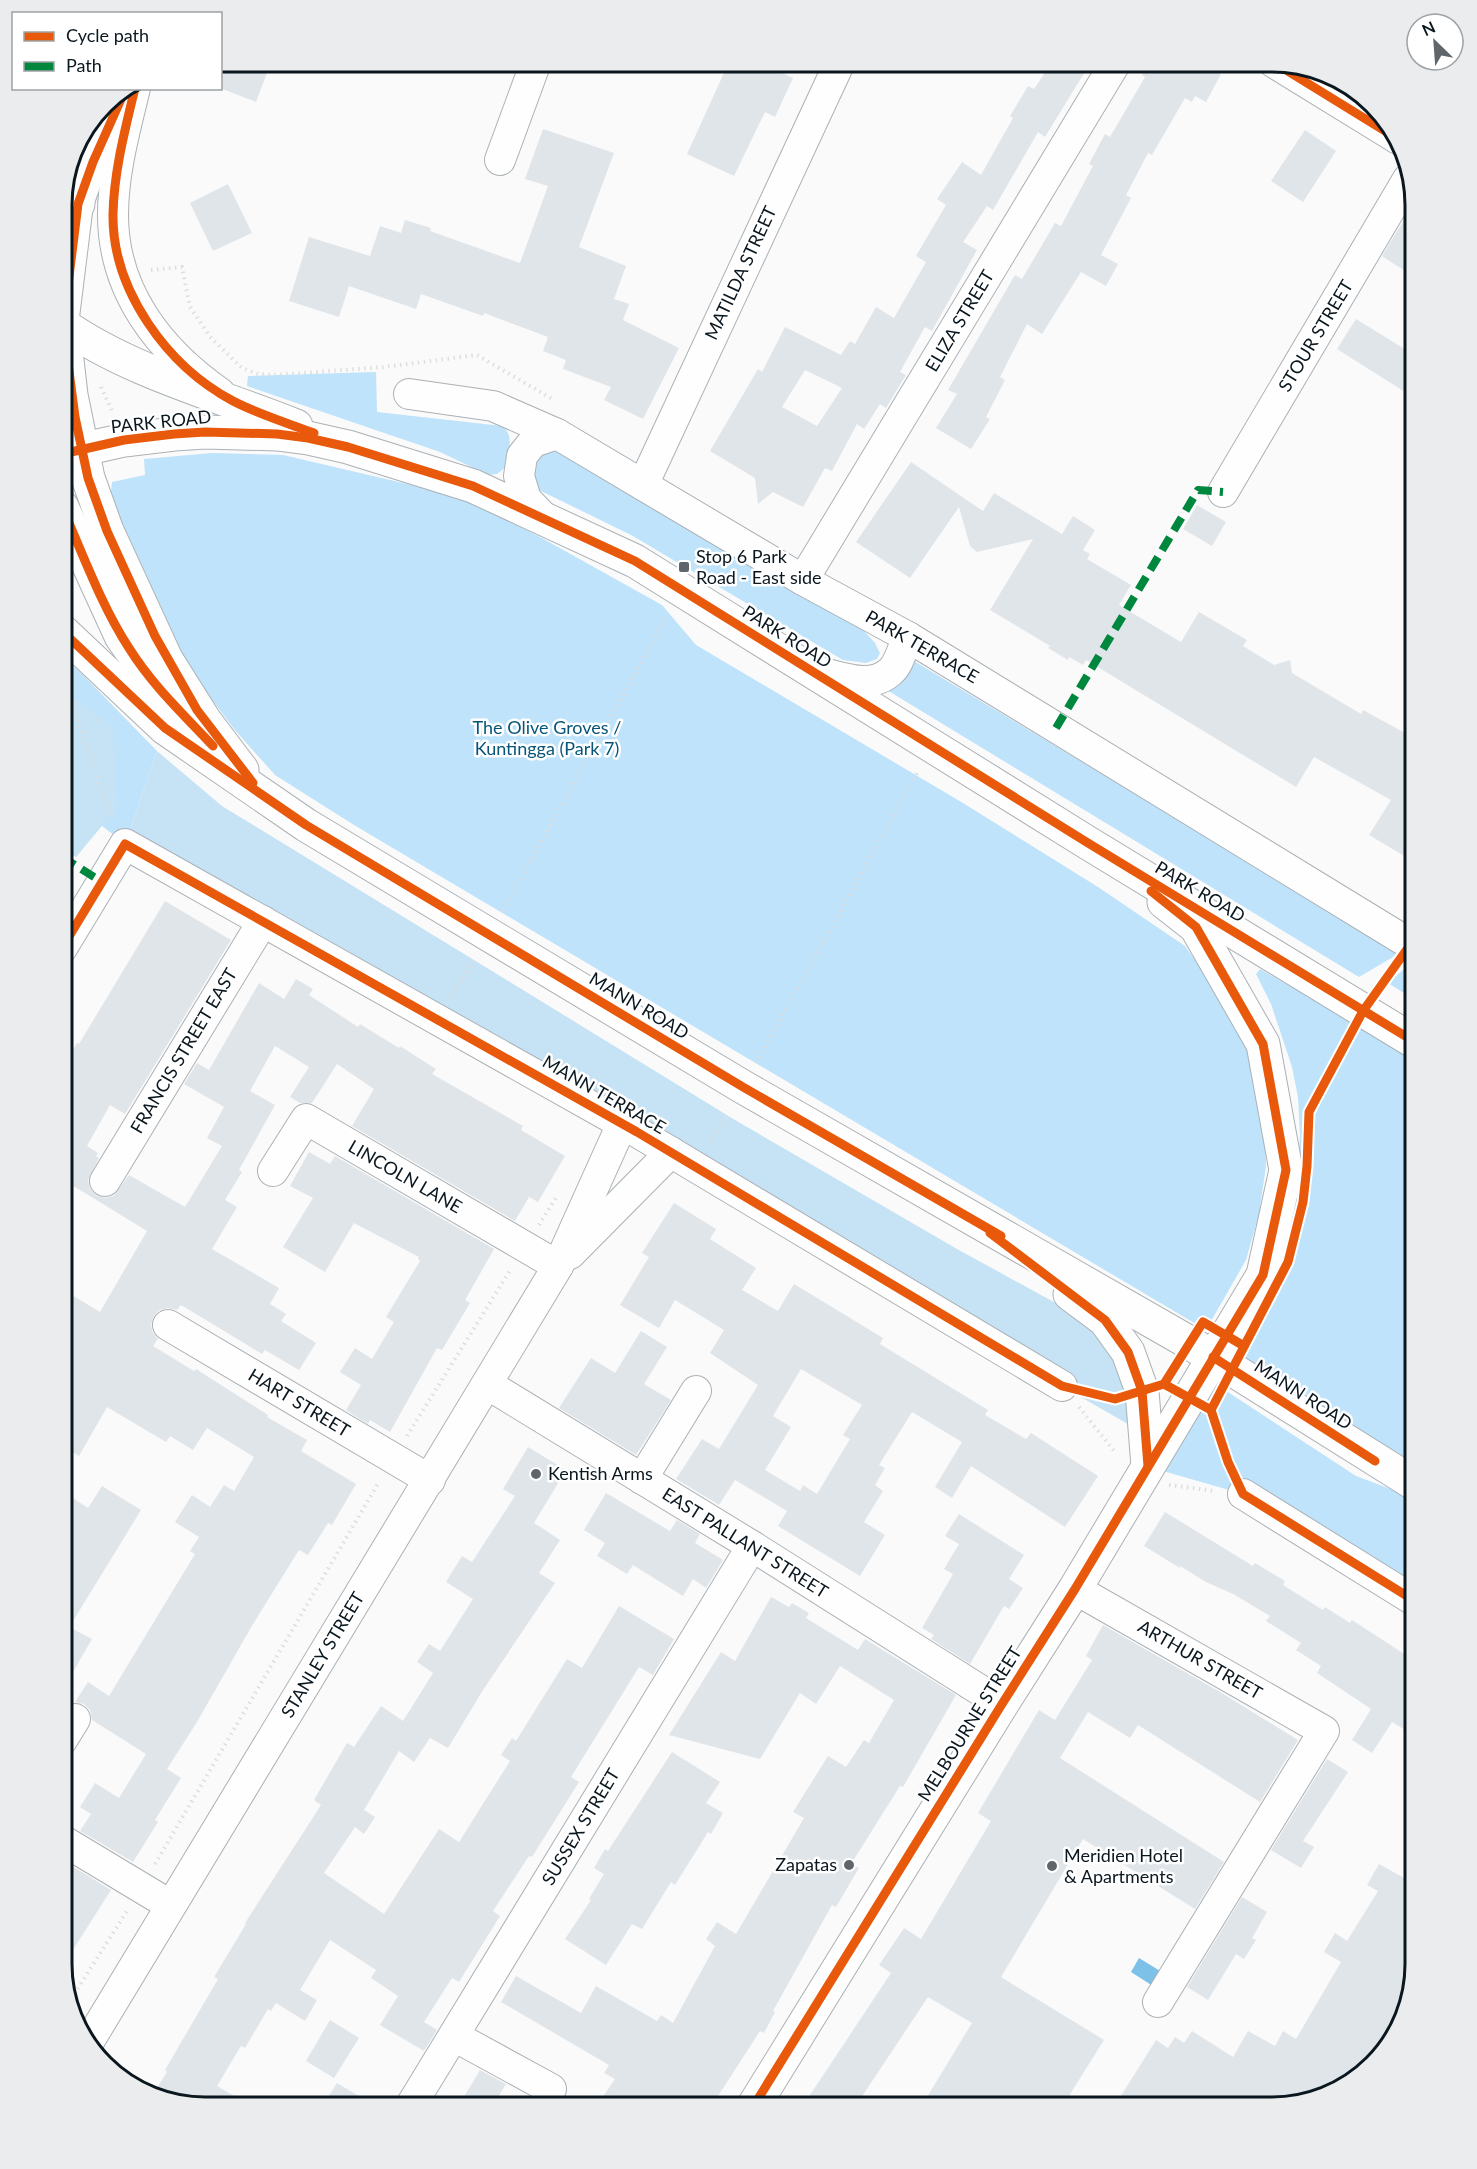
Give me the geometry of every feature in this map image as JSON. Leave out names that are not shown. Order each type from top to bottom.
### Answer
[{"type":"main road","points":[[72,332],[137,365],[348,447]]},
{"type":"main road","name":"PARK ROAD","points":[[72,452],[146,437],[205,432],[277,434],[348,447],[472,486],[634,561],[1088,843],[1405,1035]]},
{"type":"main road","points":[[72,452],[88,478],[107,531],[166,658],[205,721],[264,797]]},
{"type":"main road","points":[[72,529],[114,621],[135,657],[187,719],[264,797]]},
{"type":"main road","points":[[72,640],[165,728],[264,797]]},
{"type":"main road","name":"MANN ROAD","points":[[264,797],[306,825],[743,1087],[1213,1357],[1405,1477]]},
{"type":"main road","name":"MELBOURNE STREET","points":[[759,2097],[1075,1589],[1157,1476],[1213,1357],[1263,1275],[1286,1170],[1263,1044],[1196,927],[1088,843]]},
{"type":"main road","points":[[972,1220],[1104,1320],[1128,1352],[1142,1391],[1157,1476]]},
{"type":"street","points":[[500,160],[532,72]]},
{"type":"street","name":"MATILDA STREET","points":[[643,484],[835,72]]},
{"type":"street","name":"ELIZA STREET","points":[[803,580],[1110,72]]},
{"type":"street","points":[[1293,74],[1379,128]]},
{"type":"street","points":[[134,93],[117,166],[114,196],[114,231],[121,264],[133,297],[147,323],[160,340],[194,374],[233,401]]},
{"type":"street","points":[[72,212],[119,103]]},
{"type":"street","name":"STOUR STREET","points":[[1223,492],[1404,186]]},
{"type":"street","name":"PARK TERRACE","points":[[409,394],[493,406],[556,434],[803,580],[908,637],[1405,938]]},
{"type":"street","points":[[544,519],[526,499],[519,476],[522,456],[533,442],[556,434]]},
{"type":"street","points":[[807,669],[858,681],[879,680],[892,670],[908,637]]},
{"type":"street","points":[[72,931],[125,844]]},
{"type":"street","name":"MANN TERRACE","points":[[125,844],[671,1152],[1062,1386]]},
{"type":"street","name":"FRANCIS STREET EAST","points":[[105,1182],[263,921]]},
{"type":"street","name":"LINCOLN LANE","points":[[273,1171],[306,1119],[558,1266]]},
{"type":"street","name":"STANLEY STREET","points":[[93,2035],[558,1266],[622,1124]]},
{"type":"street","name":"STANLEY STREET","points":[[558,1266],[671,1152]]},
{"type":"street","name":"HART STREET","points":[[168,1325],[430,1480]]},
{"type":"street","name":"EAST PALLANT STREET","points":[[487,1384],[752,1546],[1002,1704]]},
{"type":"street","points":[[642,1479],[696,1391]]},
{"type":"street","points":[[1243,1494],[1405,1594]]},
{"type":"street","name":"SUSSEX STREET","points":[[416,2097],[752,1546]]},
{"type":"street","name":"ARTHUR STREET","points":[[1075,1589],[1324,1731],[1158,2002]]},
{"type":"street","points":[[72,1846],[170,1905]]},
{"type":"street","points":[[454,2036],[551,2089]]},
{"type":"path","points":[[144,270],[182,267],[190,307],[211,338],[242,368],[258,374],[384,367],[477,355],[556,401]]},
{"type":"path","points":[[99,382],[114,414]]},
{"type":"path","points":[[503,910],[669,612]]},
{"type":"path","points":[[72,702],[102,793],[125,844]]},
{"type":"path","points":[[755,1066],[932,747]]},
{"type":"path","points":[[437,1020],[474,960]]},
{"type":"path","points":[[698,1168],[728,1113]]},
{"type":"path","points":[[1062,1386],[1114,1451]]},
{"type":"path","points":[[76,1992],[141,1888],[383,1475]]},
{"type":"path","points":[[1157,1476],[1243,1494]]},
{"type":"green space","points":[[376,372],[377,412],[502,426],[510,439],[507,466],[497,474],[488,475],[440,452],[247,386],[248,376]]},
{"type":"green space","points":[[561,448],[864,631],[875,643],[880,653],[877,659],[866,663],[843,660],[631,535],[539,490],[531,478],[530,454]]},
{"type":"green space","name":"The Olive Groves / Kuntingga (Park 7)","points":[[212,453],[283,455],[463,497],[662,605],[696,645],[963,803],[1098,887],[1185,946],[1224,1001],[1248,1050],[1265,1132],[1266,1166],[1259,1214],[1246,1260],[1206,1330],[354,825],[275,775],[234,729],[198,681],[167,628],[121,526],[111,492],[112,482],[145,475],[144,459]]},
{"type":"green space","points":[[909,658],[1400,953],[1359,977],[877,684]]},
{"type":"green space","points":[[72,665],[157,751],[125,844],[101,825],[76,857],[72,854]]},
{"type":"green space","points":[[1260,969],[1405,1052],[1405,1461],[1287,1381],[1229,1349],[1298,1173],[1300,1135],[1298,1097],[1292,1067],[1271,1004],[1256,974]]},
{"type":"green space","points":[[1405,970],[1405,994],[1388,983]]},
{"type":"green space","points":[[1208,1379],[1356,1476],[1405,1494],[1405,1583],[1243,1494],[1156,1469]]},
{"type":"shaded area","points":[[72,696],[113,726],[117,808],[76,857],[72,854]]},
{"type":"shaded area","points":[[157,751],[222,806],[735,1120],[957,1249],[1094,1324],[1116,1355],[1145,1434],[125,844]]},
{"type":"shaded area","points":[[1139,1958],[1165,1974],[1156,1988],[1131,1972]]},
{"type":"building","points":[[222,72],[267,72],[256,102],[222,89]]},
{"type":"building","points":[[724,72],[781,72],[793,78],[775,117],[765,112],[734,176],[687,154]]},
{"type":"building","points":[[1045,72],[1085,72],[1045,137],[1038,132],[993,210],[987,206],[963,242],[977,250],[932,331],[925,327],[900,372],[906,375],[886,408],[880,404],[864,429],[857,424],[832,471],[825,468],[803,507],[773,492],[758,504],[755,478],[710,451],[758,369],[762,372],[785,327],[841,355],[850,341],[855,344],[876,307],[894,318],[926,262],[916,256],[946,205],[937,199],[962,162],[981,175],[1013,118],[1010,116],[1028,86],[1034,89]],"holes":[[[805,370],[842,388],[817,426],[782,407]]]},
{"type":"building","points":[[1144,72],[1217,72],[1221,74],[1206,102],[1195,96],[1192,102],[1185,98],[1152,155],[1148,153],[1126,195],[1131,198],[1101,255],[1118,264],[1106,286],[1081,272],[1042,334],[1027,324],[1000,377],[1005,380],[986,417],[990,419],[971,449],[936,428],[957,394],[948,390],[1015,275],[1022,279],[1055,223],[1061,226],[1093,166],[1089,164],[1105,134],[1110,137],[1145,77],[1142,75]]},
{"type":"building","points":[[543,129],[614,153],[579,247],[626,266],[614,299],[629,304],[623,320],[679,348],[643,419],[604,400],[611,387],[563,369],[566,360],[543,351],[548,337],[484,313],[483,316],[421,294],[416,309],[349,286],[339,317],[289,301],[309,237],[370,256],[380,226],[401,233],[405,220],[520,263],[548,186],[525,179]]},
{"type":"building","points":[[1305,130],[1336,151],[1303,202],[1271,181]]},
{"type":"building","points":[[228,184],[252,233],[213,251],[190,203]]},
{"type":"building","points":[[1405,218],[1405,271],[1382,256]]},
{"type":"building","points":[[1356,319],[1405,349],[1405,392],[1337,349]]},
{"type":"building","points":[[911,462],[983,511],[994,493],[1062,534],[1073,516],[1095,530],[1083,550],[1090,554],[1087,559],[1131,585],[1119,605],[1181,642],[1199,612],[1247,640],[1243,646],[1274,665],[1290,660],[1292,673],[1361,714],[1363,710],[1405,733],[1405,856],[1369,835],[1391,800],[1314,757],[1296,787],[1086,660],[1083,665],[1069,657],[1068,660],[1048,648],[1050,646],[990,610],[1033,539],[977,552],[970,546],[959,507],[910,578],[856,542]]},
{"type":"building","points":[[1197,505],[1226,522],[1212,546],[1183,529]]},
{"type":"building","points":[[165,901],[231,940],[125,1114],[110,1105],[87,1146],[98,1153],[96,1156],[99,1158],[88,1180],[90,1189],[96,1195],[105,1198],[114,1196],[129,1175],[185,1207],[222,1146],[207,1138],[224,1107],[184,1084],[197,1063],[209,1070],[259,983],[284,999],[296,979],[313,989],[309,995],[358,1027],[360,1024],[399,1048],[400,1046],[436,1069],[432,1074],[523,1126],[521,1130],[565,1156],[538,1202],[529,1197],[515,1221],[352,1126],[374,1089],[337,1064],[312,1103],[300,1103],[290,1097],[309,1067],[275,1046],[250,1091],[275,1105],[239,1170],[242,1172],[225,1200],[237,1207],[212,1249],[279,1288],[270,1304],[286,1314],[281,1321],[316,1343],[299,1370],[265,1350],[262,1354],[181,1305],[177,1310],[168,1308],[159,1310],[154,1316],[151,1325],[158,1339],[153,1346],[194,1371],[196,1369],[268,1415],[267,1417],[307,1440],[301,1451],[356,1484],[332,1525],[328,1523],[308,1555],[299,1550],[167,1769],[181,1778],[155,1820],[158,1822],[133,1862],[80,1831],[91,1814],[80,1807],[95,1783],[119,1798],[146,1754],[92,1720],[90,1710],[84,1704],[75,1702],[88,1682],[109,1696],[195,1554],[190,1551],[199,1537],[175,1522],[192,1495],[210,1507],[224,1485],[234,1491],[254,1457],[207,1428],[193,1450],[170,1436],[166,1442],[107,1407],[79,1456],[72,1452],[72,1295],[100,1312],[147,1231],[72,1185],[72,1051],[77,1043],[79,1044]]},
{"type":"building","points":[[309,1152],[330,1164],[335,1156],[494,1249],[465,1300],[470,1303],[442,1350],[437,1348],[390,1432],[370,1420],[368,1424],[346,1410],[361,1385],[340,1372],[355,1348],[372,1359],[394,1322],[386,1317],[420,1261],[419,1257],[354,1223],[325,1272],[283,1247],[313,1198],[290,1186]]},
{"type":"building","points":[[674,1203],[716,1229],[710,1239],[756,1268],[742,1290],[778,1311],[794,1284],[883,1338],[880,1344],[988,1410],[985,1415],[1026,1439],[1031,1433],[1098,1476],[1065,1527],[971,1466],[952,1498],[935,1487],[962,1442],[912,1412],[879,1465],[885,1468],[875,1485],[883,1491],[864,1522],[885,1535],[860,1576],[778,1526],[787,1511],[735,1480],[719,1505],[676,1479],[702,1439],[719,1449],[758,1385],[710,1353],[724,1330],[675,1300],[659,1328],[620,1305],[649,1257],[642,1253]],"holes":[[[801,1369],[862,1405],[843,1435],[850,1439],[817,1494],[803,1485],[800,1491],[765,1470],[791,1427],[773,1416]]]},
{"type":"building","points":[[641,1331],[667,1347],[644,1384],[671,1400],[636,1455],[559,1408],[591,1358],[615,1373]]},
{"type":"building","points":[[528,1447],[566,1470],[534,1523],[560,1540],[539,1573],[555,1583],[483,1690],[448,1748],[430,1738],[414,1762],[399,1751],[364,1810],[375,1817],[364,1834],[355,1827],[324,1873],[384,1914],[439,1829],[459,1842],[510,1761],[501,1755],[512,1738],[516,1741],[567,1659],[582,1668],[619,1606],[674,1639],[653,1675],[639,1667],[571,1777],[579,1782],[532,1857],[529,1856],[493,1911],[500,1916],[459,1982],[452,1978],[424,2022],[437,2030],[424,2051],[380,2025],[398,1996],[371,1978],[376,1970],[330,1940],[300,1990],[317,2000],[305,2021],[276,2003],[271,2011],[268,2009],[245,2048],[241,2046],[217,2086],[236,2097],[197,2097],[157,2088],[218,1979],[214,1977],[245,1923],[321,1805],[314,1800],[347,1743],[354,1747],[381,1706],[403,1721],[433,1673],[417,1662],[429,1644],[440,1651],[473,1599],[446,1582],[462,1556],[472,1562],[515,1496],[503,1489]]},
{"type":"building","points":[[102,1486],[141,1510],[72,1623],[72,1498],[88,1508]]},
{"type":"building","points":[[606,1493],[670,1531],[677,1520],[700,1534],[695,1543],[723,1560],[706,1588],[693,1579],[683,1596],[633,1565],[627,1574],[597,1556],[605,1543],[584,1530]]},
{"type":"building","points":[[1165,1512],[1253,1566],[1255,1563],[1285,1581],[1283,1585],[1323,1610],[1325,1607],[1350,1623],[1352,1620],[1405,1654],[1405,1730],[1392,1722],[1372,1753],[1352,1740],[1371,1709],[1317,1673],[1321,1666],[1296,1650],[1301,1643],[1266,1621],[1270,1616],[1144,1546]]},
{"type":"building","points":[[959,1514],[1024,1555],[1009,1579],[1023,1588],[1009,1609],[1004,1606],[970,1664],[931,1639],[934,1635],[922,1628],[953,1574],[944,1569],[959,1544],[945,1536]]},
{"type":"building","points":[[771,1597],[789,1607],[792,1603],[809,1613],[806,1618],[858,1650],[865,1639],[956,1695],[903,1787],[900,1786],[851,1864],[859,1868],[836,1907],[832,1905],[773,2011],[775,2012],[764,2033],[760,2031],[717,2097],[603,2097],[615,2079],[604,2073],[609,2065],[501,2002],[516,1976],[581,2013],[596,1986],[657,2021],[661,2015],[673,2023],[715,1946],[706,1939],[717,1922],[736,1934],[804,1818],[793,1812],[828,1756],[846,1767],[864,1740],[869,1743],[894,1700],[840,1666],[816,1704],[800,1693],[760,1759],[669,1735],[721,1652],[735,1661]]},
{"type":"building","points":[[1103,1625],[1298,1740],[1260,1802],[1138,1725],[1130,1738],[1088,1712],[1060,1758],[1224,1862],[1195,1909],[1083,1839],[1001,1977],[1104,2040],[1068,2097],[927,2097],[972,2023],[928,1997],[862,2097],[809,2097],[891,1973],[879,1965],[904,1928],[921,1939],[991,1821],[978,1813],[1039,1710],[1055,1720],[1092,1660],[1086,1656]]},
{"type":"building","points":[[73,1629],[92,1639],[72,1674]]},
{"type":"building","points":[[672,1752],[720,1782],[706,1803],[723,1813],[711,1834],[708,1832],[675,1885],[671,1882],[642,1929],[632,1924],[606,1965],[565,1939],[591,1900],[589,1899],[604,1874],[594,1868],[605,1849],[608,1851]]},
{"type":"building","points":[[1327,1759],[1348,1772],[1303,1841],[1314,1847],[1301,1868],[1271,1850]]},
{"type":"building","points":[[1379,1864],[1405,1878],[1404,1981],[1395,2015],[1377,2045],[1366,2058],[1353,2069],[1323,2087],[1289,2096],[1120,2097],[1156,2040],[1168,2048],[1175,2037],[1184,2043],[1192,2031],[1233,2057],[1248,2031],[1275,2046],[1283,2031],[1296,2039],[1341,1962],[1324,1952],[1335,1933],[1347,1941],[1378,1891],[1367,1885]]},
{"type":"building","points":[[72,1866],[111,1890],[72,1951]]},
{"type":"building","points":[[1242,1897],[1267,1912],[1252,1938],[1256,1940],[1244,1959],[1236,1954],[1208,2000],[1187,1987]]},
{"type":"building","points":[[330,2020],[359,2038],[334,2078],[306,2061]]},
{"type":"building","points":[[480,2070],[506,2084],[498,2097],[464,2097]]},
{"type":"building","points":[[337,2083],[360,2097],[328,2097]]},
{"type":"marked path","points":[[1056,728],[1198,490],[1223,492]]},
{"type":"marked path","points":[[72,863],[102,882]]},
{"type":"cycle path","points":[[1293,74],[1379,128]]},
{"type":"cycle path","points":[[134,93],[118,166],[113,214],[115,242],[122,270],[133,297],[148,323],[166,346],[186,368],[209,386],[243,406],[314,433]]},
{"type":"cycle path","points":[[72,252],[78,204],[93,162],[119,103]]},
{"type":"cycle path","points":[[72,394],[88,478],[107,531],[155,636],[197,710],[253,783]]},
{"type":"cycle path","points":[[72,452],[124,440],[174,434],[205,432],[277,434],[348,447],[473,486],[635,561],[1088,843],[1405,1036]]},
{"type":"cycle path","points":[[72,530],[101,597],[138,662],[213,746]]},
{"type":"cycle path","points":[[72,640],[165,728],[306,825],[743,1087],[1001,1236]]},
{"type":"cycle path","points":[[72,931],[125,844],[637,1132],[1062,1386],[1115,1399],[1164,1384],[1203,1322],[1244,1346]]},
{"type":"cycle path","points":[[759,2097],[1075,1589],[1263,1275],[1286,1170],[1263,1044],[1196,927],[1151,891]]},
{"type":"cycle path","points":[[1211,1410],[1288,1262],[1303,1202],[1309,1112],[1363,1011],[1405,952]]},
{"type":"cycle path","points":[[990,1233],[1105,1320],[1128,1352],[1142,1391],[1148,1466]]},
{"type":"cycle path","points":[[1213,1357],[1375,1461]]},
{"type":"cycle path","points":[[1164,1384],[1211,1410],[1228,1462],[1243,1494],[1405,1595]]},
{"type":"place","name":"Stop 6 Park Road - East side","points":[[684,567]]},
{"type":"place","name":"Kentish Arms","points":[[536,1474]]},
{"type":"place","name":"Zapatas","points":[[849,1865]]},
{"type":"place","name":"Meridien Hotel & Apartments","points":[[1052,1866]]}]
